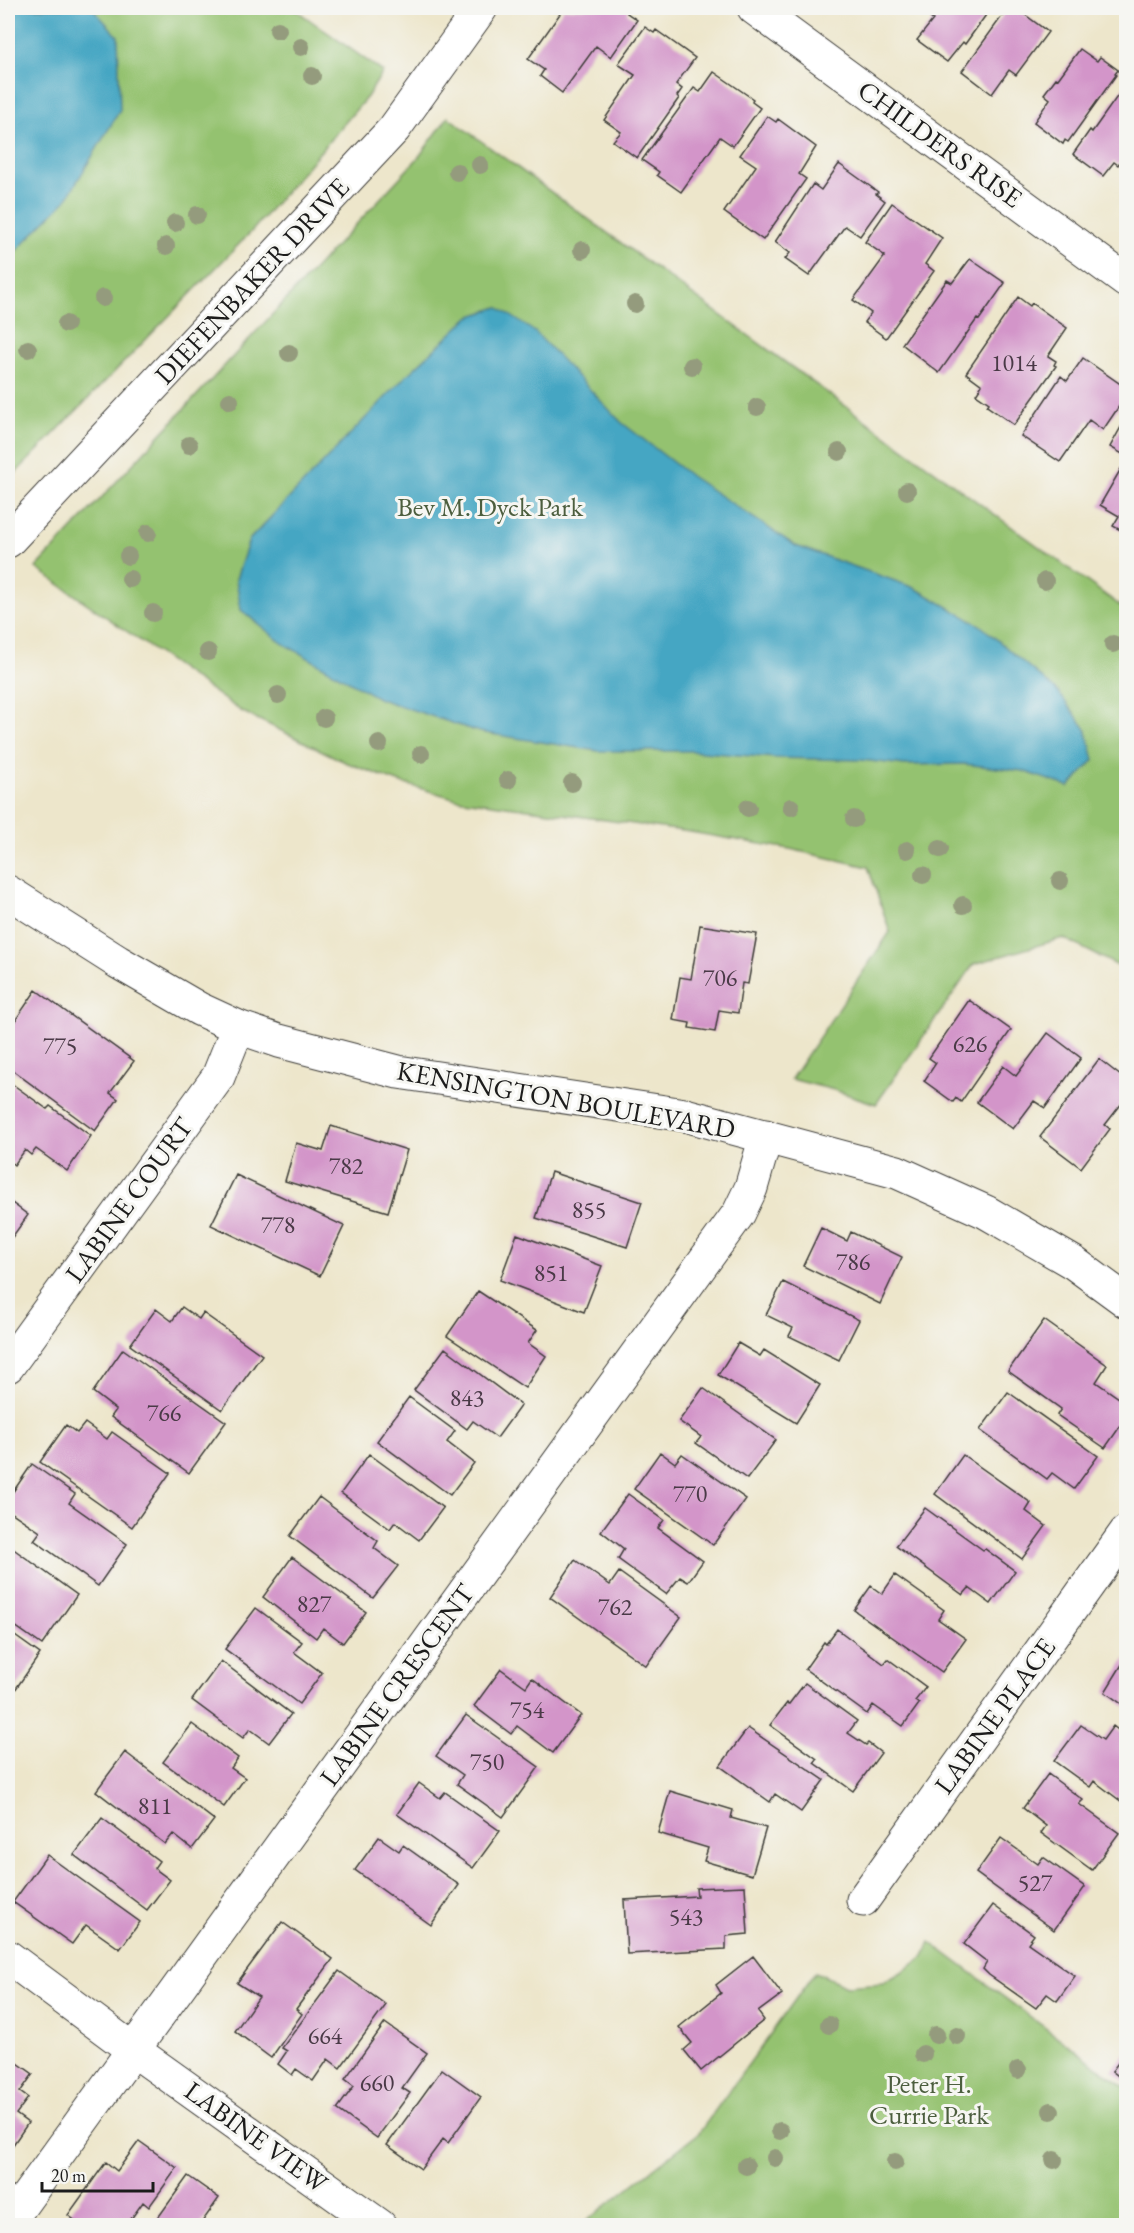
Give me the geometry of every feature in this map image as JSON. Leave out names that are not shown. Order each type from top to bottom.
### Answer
[{"type":"street","name":"DIEFENBAKER DRIVE","points":[[8,541],[394,129],[481,8]]},
{"type":"street","name":"CHILDERS RISE","points":[[754,8],[1126,281]]},
{"type":"street","name":"KENSINGTON BOULEVARD","points":[[8,892],[128,968],[199,1009],[238,1027],[279,1041],[398,1072],[685,1116],[897,1172],[986,1212],[1074,1263],[1126,1301]]},
{"type":"street","name":"LABINE COURT","points":[[8,1366],[218,1077],[238,1027]]},
{"type":"street","name":"LABINE CRESCENT","points":[[8,2223],[739,1213],[751,1188],[766,1136]]},
{"type":"street","name":"LABINE PLACE","points":[[863,1900],[1126,1532]]},
{"type":"street","points":[[8,1957],[132,2049]]},
{"type":"street","name":"LABINE VIEW","points":[[132,2049],[380,2226]]},
{"type":"green space","points":[[8,8],[293,8],[383,72],[367,97],[252,231],[8,481]]},
{"type":"green space","name":"Bev M. Dyck Park","points":[[448,117],[1126,610],[1126,970],[1063,938],[974,964],[876,1104],[791,1079],[890,932],[868,867],[790,849],[690,832],[457,799],[398,782],[345,762],[241,711],[36,568],[418,158]]},
{"type":"green space","name":"Peter H. Currie Park","points":[[930,1942],[1126,2088],[1126,2225],[581,2225],[699,2133],[815,1972],[847,1986],[883,1983],[924,1956]]},
{"type":"water","points":[[8,8],[92,8],[118,36],[120,110],[66,200],[8,259]]},
{"type":"water","points":[[498,307],[535,332],[621,422],[692,477],[796,546],[915,588],[980,625],[1058,692],[1086,729],[1094,760],[1069,787],[1023,771],[964,764],[905,765],[861,760],[775,758],[690,751],[598,751],[479,732],[380,699],[282,643],[241,610],[236,579],[249,540],[404,378],[469,317]]},
{"type":"building","points":[[564,8],[626,8],[629,10],[627,13],[637,20],[611,57],[596,46],[562,93],[540,76],[544,70],[528,59]]},
{"type":"building","points":[[931,8],[991,8],[965,44],[963,42],[947,62],[917,40],[933,20],[926,15]]},
{"type":"building","points":[[1008,8],[1016,8],[1048,32],[1016,75],[1009,70],[992,94],[962,71]]},
{"type":"building","points":[[645,27],[654,33],[656,30],[695,58],[676,84],[682,89],[677,96],[679,98],[637,158],[613,141],[621,132],[604,120],[635,75],[618,64]]},
{"type":"building","points":[[1080,49],[1097,61],[1100,57],[1118,70],[1068,142],[1065,140],[1063,144],[1034,122],[1050,99],[1044,94]]},
{"type":"building","points":[[714,72],[753,99],[752,102],[760,108],[733,146],[720,137],[681,192],[657,175],[659,172],[642,160],[694,88],[700,92]]},
{"type":"building","points":[[1126,84],[1126,156],[1118,165],[1114,162],[1103,176],[1073,154],[1090,130],[1092,132]]},
{"type":"building","points":[[767,116],[776,122],[778,119],[816,147],[799,174],[806,179],[763,240],[724,212],[756,166],[740,155]]},
{"type":"building","points":[[839,164],[878,192],[876,194],[885,201],[860,236],[845,226],[809,276],[785,259],[790,253],[775,242],[813,184],[821,190]]},
{"type":"building","points":[[892,203],[942,238],[925,264],[934,271],[886,338],[864,322],[871,313],[853,300],[885,256],[865,242]]},
{"type":"building","points":[[970,259],[1005,283],[939,373],[902,344],[947,280],[952,283]]},
{"type":"building","points":[[1018,297],[1030,306],[1032,303],[1067,328],[1048,356],[1056,361],[1054,365],[1056,366],[1014,425],[987,406],[989,403],[976,394],[982,385],[966,373]]},
{"type":"building","points":[[1083,358],[1126,388],[1126,396],[1103,430],[1089,420],[1060,462],[1021,436],[1061,376],[1067,381]]},
{"type":"building","points":[[1126,418],[1126,456],[1110,447]]},
{"type":"building","points":[[1126,460],[1126,533],[1113,526],[1119,516],[1100,505]]},
{"type":"building","points":[[700,925],[757,934],[748,984],[742,983],[738,1013],[719,1010],[715,1032],[689,1028],[690,1023],[673,1020],[680,977],[691,979]]},
{"type":"building","points":[[36,990],[134,1061],[110,1093],[118,1099],[95,1131],[8,1067],[8,1031]]},
{"type":"building","points":[[969,1000],[1011,1030],[961,1102],[956,1098],[953,1102],[924,1081],[936,1063],[929,1058]]},
{"type":"building","points":[[1048,1033],[1081,1058],[1045,1108],[1034,1101],[1013,1129],[977,1102],[1003,1066],[1016,1076]]},
{"type":"building","points":[[1099,1059],[1126,1080],[1126,1098],[1105,1125],[1110,1129],[1081,1168],[1040,1137]]},
{"type":"building","points":[[8,1081],[47,1109],[50,1106],[91,1136],[67,1171],[36,1149],[31,1155],[25,1150],[14,1165],[8,1160]]},
{"type":"building","points":[[331,1126],[407,1150],[388,1212],[285,1181],[296,1143],[323,1151]]},
{"type":"building","points":[[551,1172],[642,1202],[627,1247],[536,1218]]},
{"type":"building","points":[[236,1175],[344,1226],[320,1276],[211,1225]]},
{"type":"building","points":[[8,1200],[28,1215],[8,1243]]},
{"type":"building","points":[[821,1228],[847,1241],[851,1232],[902,1257],[880,1304],[803,1266]]},
{"type":"building","points":[[517,1234],[602,1266],[584,1312],[500,1280]]},
{"type":"building","points":[[783,1282],[859,1320],[839,1360],[789,1336],[793,1328],[766,1315]]},
{"type":"building","points":[[478,1291],[537,1330],[528,1343],[546,1356],[525,1388],[447,1336]]},
{"type":"building","points":[[182,1307],[199,1319],[203,1313],[262,1355],[222,1410],[130,1345],[156,1309],[172,1321]]},
{"type":"building","points":[[1044,1320],[1107,1365],[1096,1382],[1126,1403],[1126,1418],[1105,1448],[1057,1415],[1061,1409],[1008,1371]]},
{"type":"building","points":[[738,1343],[760,1356],[764,1350],[820,1385],[796,1423],[718,1375]]},
{"type":"building","points":[[445,1348],[521,1405],[497,1438],[473,1421],[467,1429],[414,1390]]},
{"type":"building","points":[[123,1349],[226,1422],[189,1473],[111,1417],[116,1410],[93,1392]]},
{"type":"building","points":[[703,1388],[776,1440],[747,1479],[696,1443],[701,1437],[679,1421]]},
{"type":"building","points":[[1008,1392],[1098,1456],[1074,1489],[1052,1473],[1047,1479],[980,1430]]},
{"type":"building","points":[[409,1397],[455,1431],[447,1442],[474,1463],[450,1495],[377,1441]]},
{"type":"building","points":[[85,1423],[107,1439],[112,1432],[170,1473],[132,1527],[40,1462],[66,1425],[77,1433]]},
{"type":"building","points":[[660,1452],[675,1463],[682,1454],[746,1499],[713,1545],[634,1489]]},
{"type":"building","points":[[369,1454],[443,1508],[419,1540],[395,1522],[390,1529],[341,1493]]},
{"type":"building","points":[[963,1455],[1031,1503],[1026,1511],[1046,1526],[1022,1559],[935,1494]]},
{"type":"building","points":[[32,1464],[75,1494],[69,1503],[127,1544],[98,1586],[34,1540],[40,1532],[8,1510],[8,1499]]},
{"type":"building","points":[[628,1494],[664,1520],[658,1528],[703,1561],[688,1582],[680,1577],[666,1594],[618,1559],[624,1549],[601,1531]]},
{"type":"building","points":[[319,1497],[378,1541],[374,1548],[398,1566],[373,1598],[290,1536]]},
{"type":"building","points":[[925,1508],[1015,1571],[991,1604],[969,1588],[963,1595],[896,1546]]},
{"type":"building","points":[[8,1545],[77,1595],[42,1645],[8,1621]]},
{"type":"building","points":[[292,1557],[366,1612],[343,1643],[323,1628],[316,1638],[263,1597]]},
{"type":"building","points":[[575,1560],[610,1585],[619,1572],[681,1617],[646,1666],[550,1597]]},
{"type":"building","points":[[895,1575],[944,1610],[938,1619],[966,1639],[942,1672],[854,1610],[871,1586],[882,1594]]},
{"type":"building","points":[[256,1608],[302,1642],[294,1652],[322,1673],[299,1704],[225,1649]]},
{"type":"building","points":[[837,1629],[884,1664],[888,1659],[926,1687],[915,1701],[919,1704],[903,1726],[873,1705],[867,1714],[805,1669],[824,1642],[826,1644]]},
{"type":"building","points":[[8,1631],[40,1654],[8,1700]]},
{"type":"building","points":[[1126,1658],[1126,1707],[1105,1692]]},
{"type":"building","points":[[221,1661],[291,1714],[269,1743],[250,1729],[243,1738],[192,1700]]},
{"type":"building","points":[[501,1669],[526,1687],[532,1678],[581,1715],[553,1753],[517,1726],[511,1734],[474,1706]]},
{"type":"building","points":[[805,1683],[857,1721],[848,1733],[866,1745],[868,1743],[881,1753],[853,1791],[814,1763],[817,1759],[770,1725]]},
{"type":"building","points":[[466,1715],[539,1767],[503,1817],[457,1784],[463,1775],[436,1756]]},
{"type":"building","points":[[192,1724],[238,1758],[231,1768],[245,1778],[224,1807],[163,1762]]},
{"type":"building","points":[[1081,1725],[1103,1740],[1113,1726],[1126,1736],[1126,1805],[1094,1781],[1090,1787],[1054,1761]]},
{"type":"building","points":[[748,1728],[824,1780],[801,1812],[775,1794],[770,1802],[720,1766]]},
{"type":"building","points":[[125,1752],[214,1820],[192,1849],[173,1834],[165,1844],[96,1791]]},
{"type":"building","points":[[1048,1774],[1083,1800],[1079,1804],[1119,1833],[1092,1870],[1041,1833],[1046,1826],[1023,1808]]},
{"type":"building","points":[[419,1783],[440,1798],[445,1792],[500,1831],[473,1868],[397,1814]]},
{"type":"building","points":[[670,1791],[733,1810],[731,1818],[766,1828],[752,1875],[704,1861],[708,1848],[658,1833]]},
{"type":"building","points":[[102,1818],[159,1861],[154,1868],[170,1880],[147,1910],[74,1855]]},
{"type":"building","points":[[379,1837],[399,1851],[403,1845],[459,1885],[431,1925],[355,1870]]},
{"type":"building","points":[[1001,1838],[1038,1864],[1043,1857],[1085,1887],[1054,1930],[976,1873]]},
{"type":"building","points":[[47,1855],[140,1922],[120,1949],[86,1925],[72,1944],[13,1902]]},
{"type":"building","points":[[745,1886],[748,1934],[726,1936],[726,1949],[627,1954],[624,1900],[697,1896],[696,1888]]},
{"type":"building","points":[[993,1905],[1034,1935],[1028,1943],[1075,1976],[1057,2001],[1047,1994],[1036,2008],[989,1975],[983,1969],[987,1962],[964,1944]]},
{"type":"building","points":[[282,1922],[333,1959],[296,2009],[302,2014],[271,2058],[235,2031],[259,1997],[237,1983]]},
{"type":"building","points":[[753,1956],[782,1994],[758,2012],[764,2020],[701,2071],[684,2050],[692,2043],[679,2027],[721,1993],[716,1985]]},
{"type":"building","points":[[339,1971],[386,2005],[340,2068],[328,2059],[313,2081],[296,2069],[292,2075],[278,2064],[287,2051],[282,2048]]},
{"type":"building","points":[[385,2023],[427,2053],[402,2088],[410,2093],[377,2138],[337,2109],[354,2086],[345,2079]]},
{"type":"building","points":[[1126,2052],[1126,2082],[1112,2071]]},
{"type":"building","points":[[8,2056],[33,2074],[20,2092],[28,2098],[16,2114],[28,2123],[8,2152]]},
{"type":"building","points":[[442,2069],[481,2097],[448,2143],[443,2139],[421,2169],[387,2145]]},
{"type":"building","points":[[139,2141],[177,2168],[149,2207],[143,2202],[126,2226],[82,2226],[68,2215],[106,2162],[117,2171]]},
{"type":"building","points":[[188,2176],[219,2198],[202,2222],[207,2226],[152,2226]]}]
